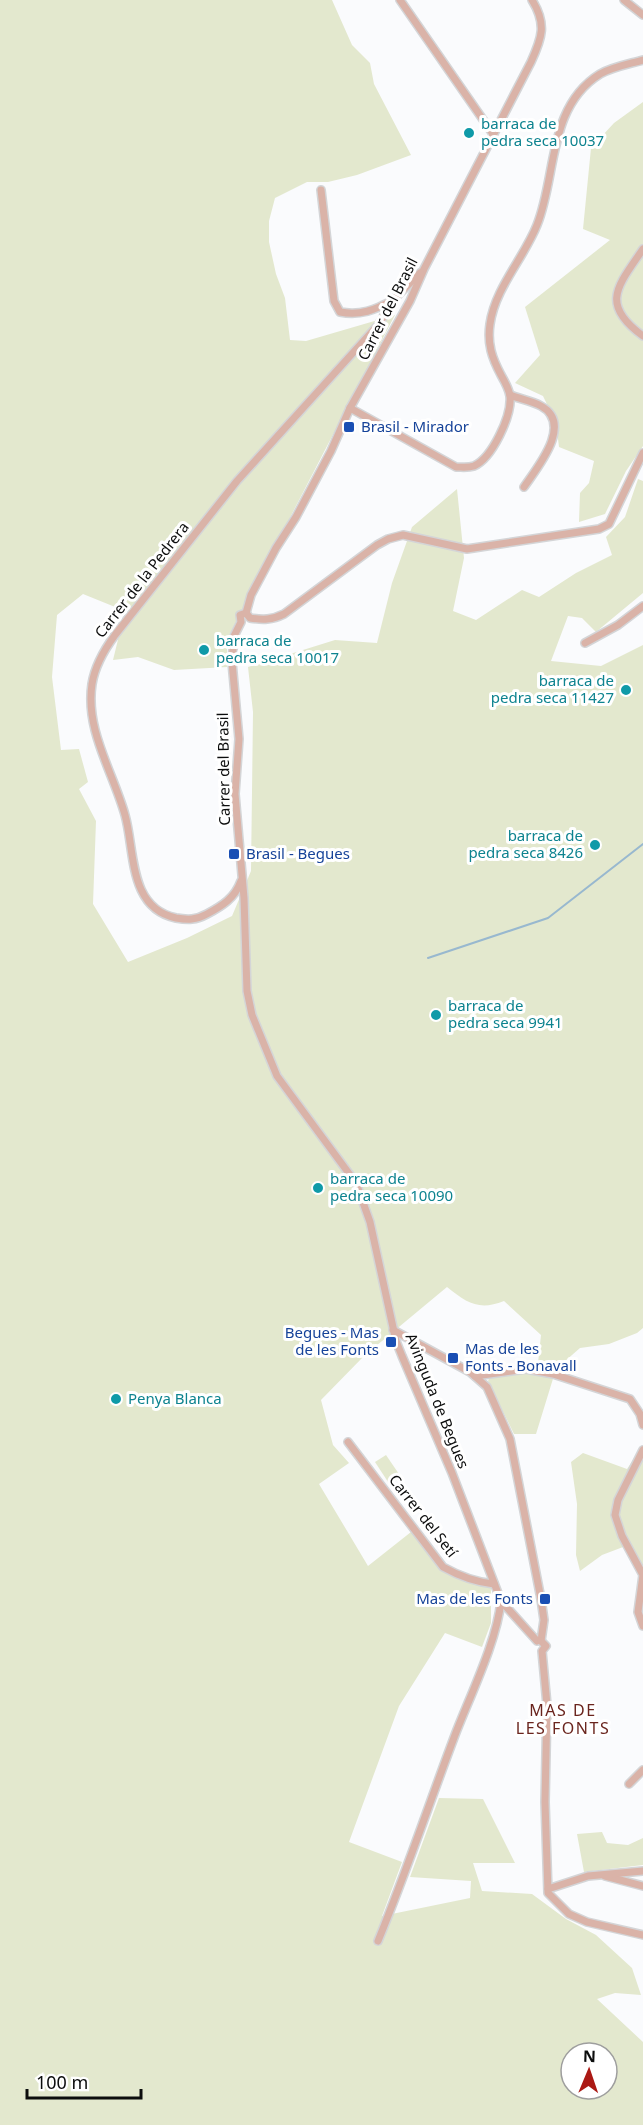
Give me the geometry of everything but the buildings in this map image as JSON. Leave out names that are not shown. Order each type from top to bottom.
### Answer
[{"type":"street","points":[[400,0],[492,134]]},
{"type":"street","name":"Carrer del Brasil","points":[[241,880],[235,794],[239,739],[232,662],[234,636],[241,622],[240,615],[248,616],[252,595],[276,548],[301,507],[350,408],[410,302],[424,269],[492,134],[531,62],[540,40],[542,24],[532,0]]},
{"type":"street","points":[[624,0],[643,15]]},
{"type":"street","points":[[350,408],[456,467],[473,466],[490,454],[508,414],[510,395],[489,350],[490,319],[537,225],[560,129],[573,102],[592,80],[602,73],[643,60]]},
{"type":"street","points":[[321,190],[334,301],[340,312],[354,315],[378,309],[393,300]]},
{"type":"street","points":[[643,249],[618,288],[616,296],[620,315],[643,336]]},
{"type":"street","name":"Carrer de la Pedrera","points":[[241,880],[233,897],[220,907],[194,920],[160,912],[144,895],[134,868],[126,817],[99,746],[93,719],[92,685],[98,662],[115,635],[237,481],[380,324],[393,300],[424,269]]},
{"type":"street","points":[[510,395],[542,406],[549,412],[555,428],[553,440],[524,487]]},
{"type":"street","points":[[248,616],[271,620],[284,614],[377,545],[397,536],[467,549],[599,529],[609,524],[643,453]]},
{"type":"street","points":[[585,643],[618,626],[643,606]]},
{"type":"street","name":"Avinguda de Begues","points":[[241,880],[245,916],[247,991],[252,1016],[276,1076],[356,1183],[370,1221],[393,1330],[402,1356],[472,1523],[501,1601],[539,1641]]},
{"type":"street","points":[[393,1330],[470,1372],[487,1387],[510,1440],[544,1620],[539,1641],[546,1646],[542,1652],[547,1705],[545,1802],[548,1893],[569,1914],[586,1922],[643,1935]]},
{"type":"street","points":[[475,1376],[526,1369],[553,1374],[630,1399],[640,1414],[643,1425]]},
{"type":"street","name":"Carrer del Setí","points":[[348,1442],[443,1567],[480,1583],[494,1584]]},
{"type":"street","points":[[643,1450],[618,1500],[615,1515],[622,1536],[643,1575],[638,1612],[643,1626]]},
{"type":"street","points":[[378,1941],[484,1659],[499,1617],[501,1601]]},
{"type":"street","points":[[629,1784],[643,1770]]},
{"type":"street","points":[[548,1889],[600,1874],[643,1871]]},
{"type":"street","points":[[600,1874],[643,1886]]},
{"type":"green space","points":[[0,0],[332,0],[352,45],[370,63],[374,84],[411,155],[357,175],[328,182],[307,182],[275,198],[269,221],[269,242],[276,274],[285,298],[290,340],[306,341],[395,315],[227,639],[227,667],[174,670],[138,657],[113,660],[125,611],[83,594],[57,615],[52,677],[61,750],[79,749],[88,782],[79,789],[96,821],[93,904],[128,962],[187,938],[232,916],[251,871],[253,712],[248,667],[335,640],[377,643],[392,583],[412,527],[457,489],[464,558],[453,611],[476,620],[522,590],[539,597],[576,573],[612,555],[606,537],[625,517],[638,479],[643,481],[643,593],[596,632],[582,618],[568,616],[551,661],[601,666],[643,645],[643,1328],[637,1333],[609,1344],[580,1348],[556,1369],[536,1434],[514,1434],[488,1381],[495,1365],[534,1366],[538,1363],[541,1335],[504,1301],[487,1305],[474,1304],[447,1287],[364,1356],[321,1400],[333,1445],[349,1463],[319,1484],[368,1566],[411,1532],[445,1569],[476,1585],[491,1588],[491,1623],[482,1647],[445,1633],[399,1706],[349,1842],[402,1862],[382,1916],[470,1898],[471,1881],[410,1877],[439,1798],[483,1799],[515,1863],[473,1863],[482,1891],[532,1894],[566,1919],[596,1935],[632,1968],[641,1995],[615,1993],[597,1999],[643,2042],[643,2125],[0,2125]]},
{"type":"green space","points":[[643,102],[643,446],[626,471],[605,514],[579,522],[580,493],[589,483],[594,461],[559,447],[556,423],[543,396],[515,383],[540,355],[525,307],[610,240],[583,229],[591,148],[614,123]]},
{"type":"green space","points":[[643,1445],[643,1567],[631,1544],[602,1555],[580,1571],[576,1555],[577,1504],[571,1462],[583,1453],[627,1469]]},
{"type":"green space","points":[[386,1455],[401,1477],[390,1485],[375,1462]]},
{"type":"green space","points":[[602,1832],[607,1843],[628,1845],[643,1838],[643,1865],[584,1872],[577,1834]]},
{"type":"waterway","points":[[428,958],[548,918],[643,844]]},
{"type":"place","name":"barraca de pedra seca 10037","points":[[469,133]]},
{"type":"place","name":"Brasil - Mirador","points":[[349,427]]},
{"type":"place","name":"barraca de pedra seca 10017","points":[[204,650]]},
{"type":"place","name":"barraca de pedra seca 11427","points":[[626,690]]},
{"type":"place","name":"barraca de pedra seca 8426","points":[[595,845]]},
{"type":"place","name":"Brasil - Begues","points":[[234,854]]},
{"type":"place","name":"barraca de pedra seca 9941","points":[[436,1015]]},
{"type":"place","name":"barraca de pedra seca 10090","points":[[318,1188]]},
{"type":"place","name":"Begues - Mas de les Fonts","points":[[391,1342]]},
{"type":"place","name":"Mas de les Fonts - Bonavall","points":[[453,1358]]},
{"type":"place","name":"Penya Blanca","points":[[116,1399]]},
{"type":"place","name":"Mas de les Fonts","points":[[545,1599]]},
{"type":"district","name":"MAS DE LES FONTS","points":[[563,1719]]}]
